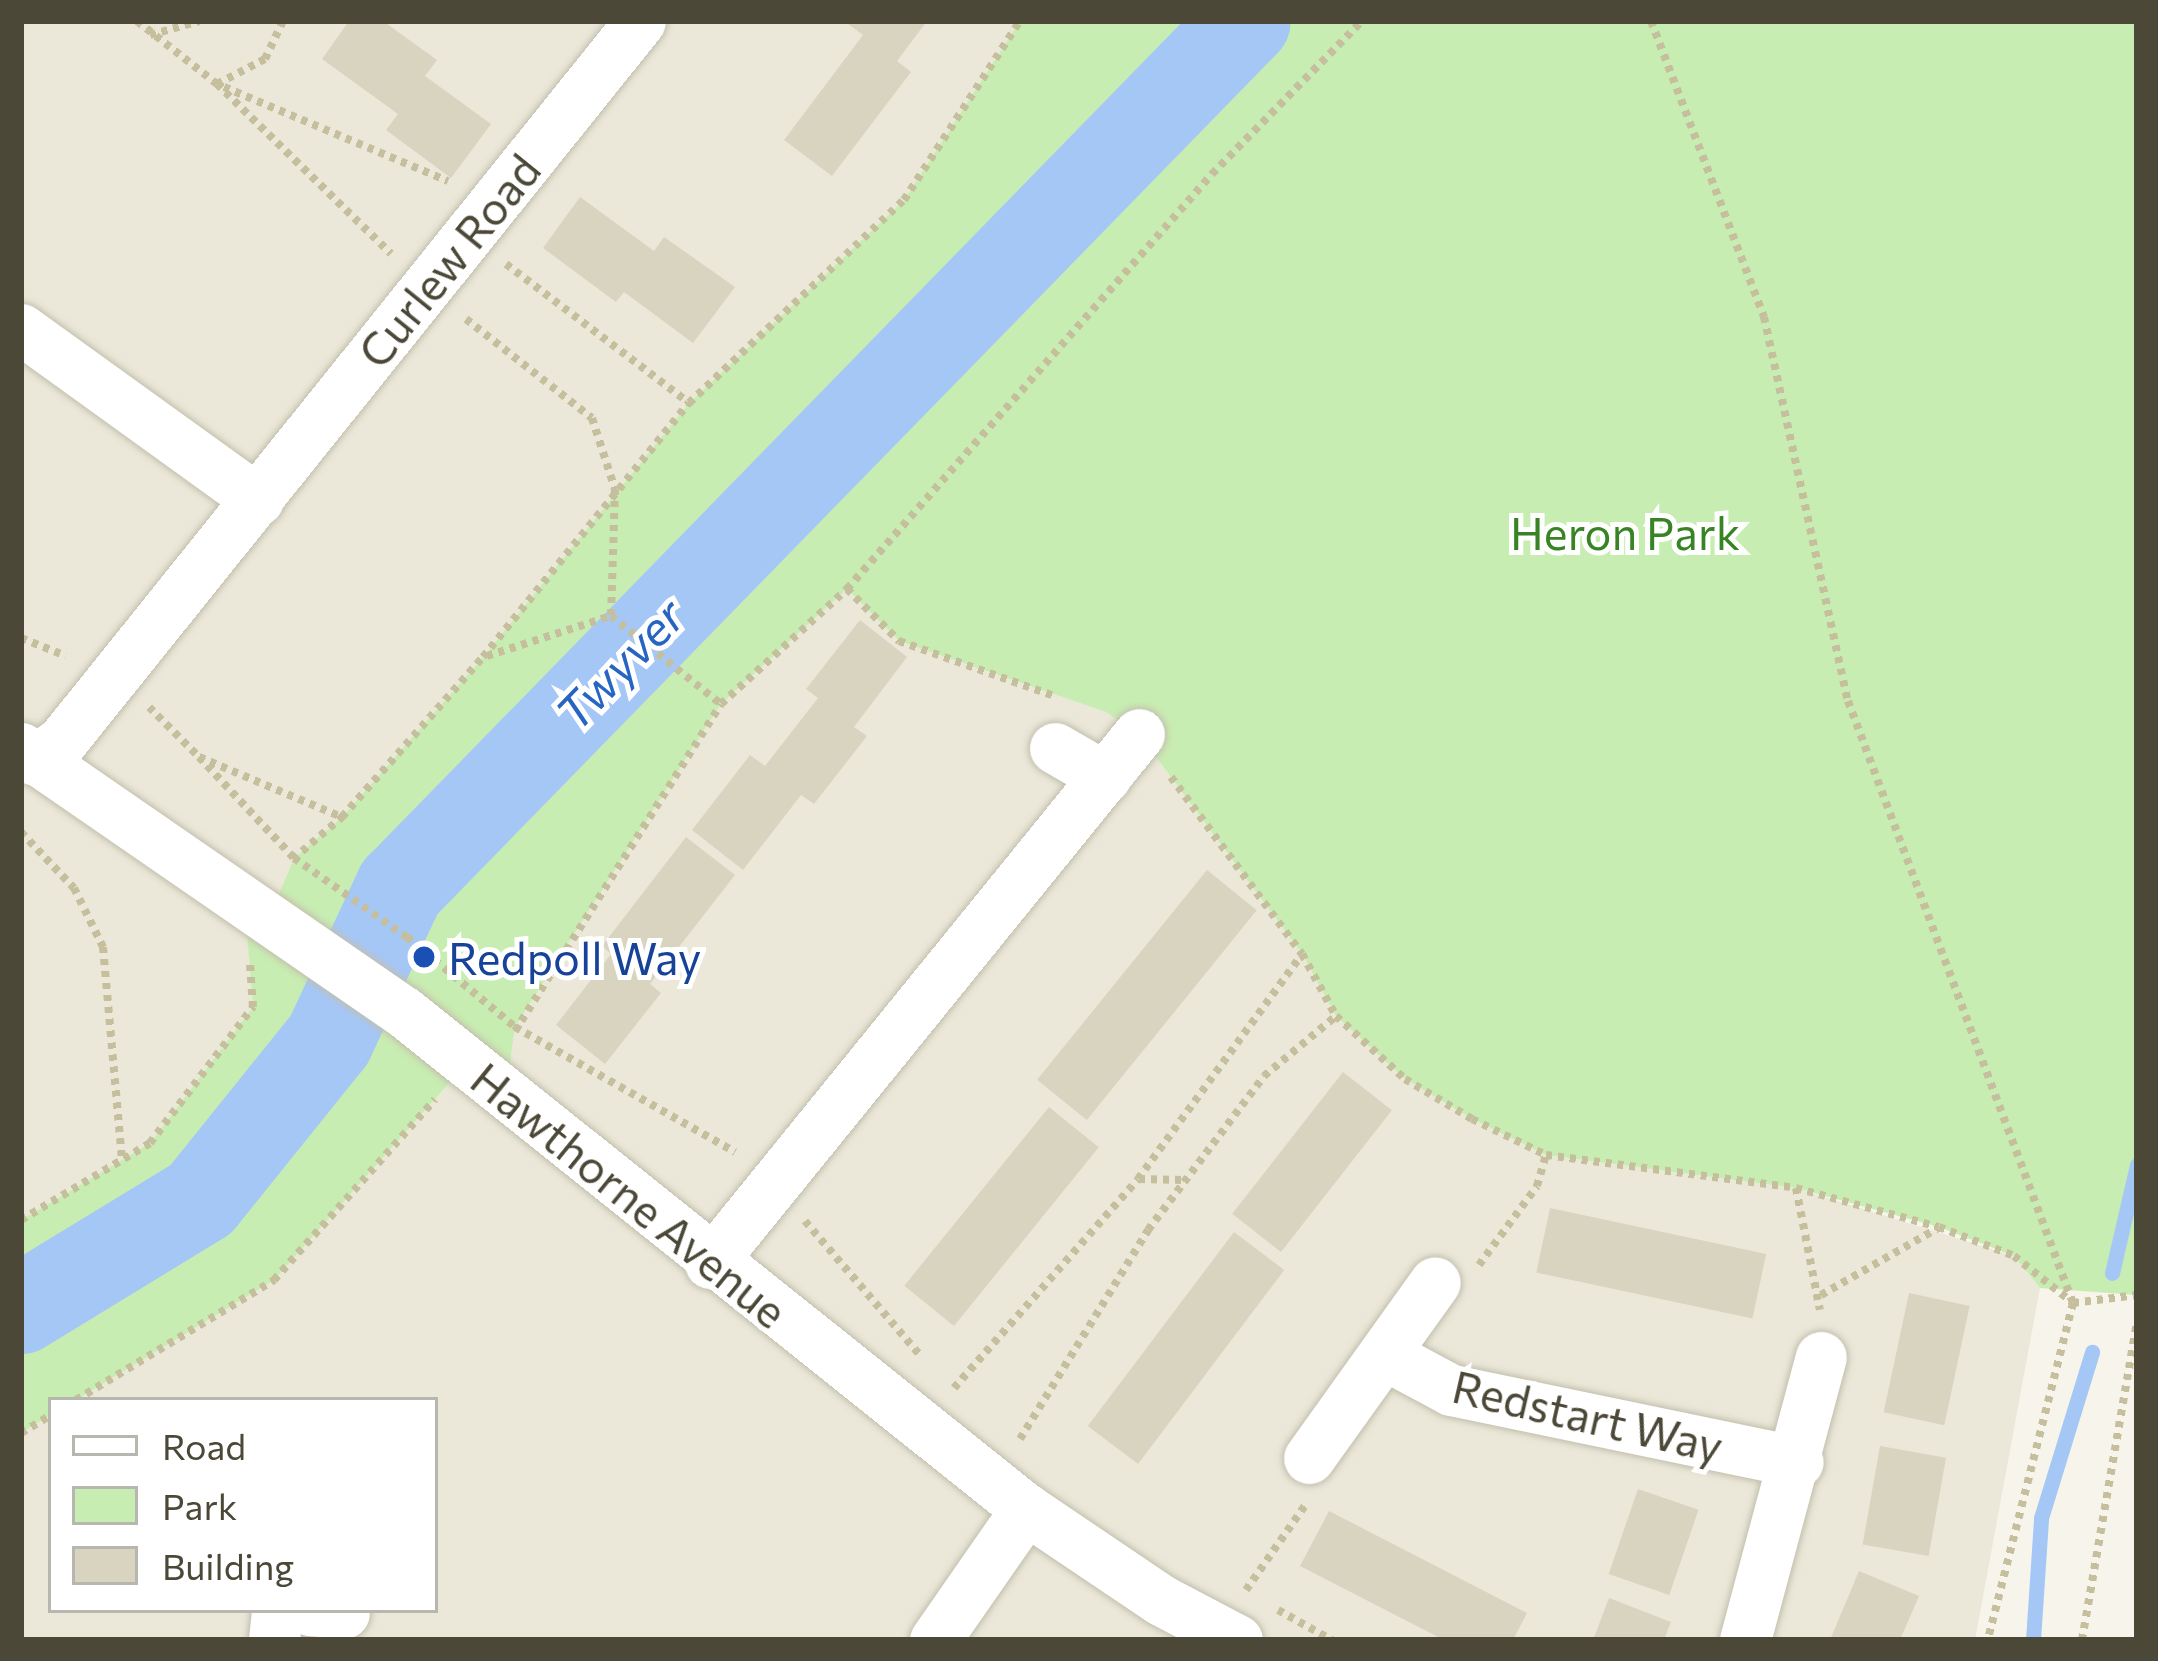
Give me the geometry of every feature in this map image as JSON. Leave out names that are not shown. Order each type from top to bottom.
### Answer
[{"type":"street","name":"Curlew Road","points":[[28,754],[62,741],[640,21]]},
{"type":"street","points":[[21,329],[258,500]]},
{"type":"street","points":[[1060,724],[1106,777]]},
{"type":"street","points":[[710,1263],[1139,734]]},
{"type":"street","name":"Hawthorne Avenue","points":[[28,754],[272,915],[404,1012],[710,1263],[1026,1509],[1161,1600],[1241,1616]]},
{"type":"street","name":"Redstart Way","points":[[1310,1478],[1384,1354],[1454,1278]]},
{"type":"street","name":"Redstart Way","points":[[1384,1354],[1451,1390],[1798,1462]]},
{"type":"street","points":[[1745,1640],[1798,1462],[1821,1357]]},
{"type":"street","points":[[935,1640],[1026,1509]]},
{"type":"path","points":[[137,21],[217,84],[425,287],[592,418],[615,489],[611,616]]},
{"type":"path","points":[[150,34],[199,21]]},
{"type":"path","points":[[217,84],[265,59],[283,21]]},
{"type":"path","points":[[21,1220],[150,1143],[253,1006],[272,915],[294,858],[342,817],[483,657],[688,403],[904,200],[1020,21]]},
{"type":"path","points":[[81,1397],[274,1280],[487,1077],[721,704],[847,589],[1212,174],[1363,21]]},
{"type":"path","points":[[1651,21],[1764,317],[1848,701],[2073,1303],[1988,1640]]},
{"type":"path","points":[[217,84],[481,217],[688,403]]},
{"type":"path","points":[[847,589],[899,641],[1060,724]]},
{"type":"path","points":[[611,616],[721,704]]},
{"type":"path","points":[[483,657],[611,616]]},
{"type":"path","points":[[116,675],[294,858],[407,937],[515,1027],[758,1165],[922,1358]]},
{"type":"path","points":[[1139,734],[1302,954],[1336,1016],[1405,1079],[1546,1155],[1796,1188],[1939,1227],[2014,1256],[2073,1303],[2137,1295]]},
{"type":"path","points":[[199,757],[342,817]]},
{"type":"path","points":[[21,832],[74,888],[103,947],[122,1160]]},
{"type":"path","points":[[951,1392],[1138,1179],[1302,954]]},
{"type":"path","points":[[1019,1440],[1185,1180],[1264,1076],[1336,1016]]},
{"type":"path","points":[[1454,1278],[1538,1186],[1546,1155]]},
{"type":"path","points":[[1138,1179],[1185,1180]]},
{"type":"path","points":[[1796,1188],[1820,1295],[1939,1227]]},
{"type":"path","points":[[2082,1640],[2137,1322]]},
{"type":"path","points":[[937,1375],[968,1404]]},
{"type":"path","points":[[21,1433],[48,1417]]},
{"type":"path","points":[[1002,1428],[1038,1453]]},
{"type":"path","points":[[1241,1616],[1310,1478]]},
{"type":"path","points":[[1227,1580],[1241,1616]]},
{"type":"path","points":[[1241,1616],[1331,1640]]},
{"type":"shaded area","points":[[21,21],[1020,21],[904,200],[689,403],[483,657],[342,817],[294,858],[271,914],[245,898],[253,1007],[150,1143],[21,1220]]},
{"type":"shaded area","points":[[847,589],[899,641],[1106,712],[1139,734],[1302,954],[1336,1016],[1405,1079],[1472,1119],[1546,1155],[1796,1188],[2014,1256],[2040,1288],[1975,1640],[21,1640],[21,1433],[48,1417],[48,1613],[438,1613],[438,1397],[81,1397],[274,1279],[468,1062],[506,1092],[515,1027],[721,704]]},
{"type":"green space","name":"Heron Park","points":[[1020,21],[2137,21],[2137,1295],[2040,1288],[2014,1256],[1939,1227],[1796,1188],[1546,1155],[1472,1119],[1405,1079],[1336,1016],[1302,954],[1139,734],[1106,712],[899,641],[847,589],[721,704],[515,1027],[506,1092],[468,1062],[274,1280],[81,1397],[48,1397],[48,1417],[21,1433],[21,1220],[150,1143],[253,1007],[244,897],[271,913],[294,858],[342,817],[483,657],[689,403],[904,200]]},
{"type":"building","points":[[349,21],[383,21],[437,60],[425,76],[491,124],[451,178],[386,130],[398,114],[322,59]]},
{"type":"building","points":[[844,21],[927,21],[897,61],[911,72],[832,176],[784,140],[863,35]]},
{"type":"building","points":[[580,197],[654,251],[664,237],[735,287],[693,343],[624,292],[616,302],[543,248]]},
{"type":"building","points":[[860,620],[907,657],[854,727],[867,736],[814,804],[801,795],[743,870],[692,830],[750,755],[765,766],[818,698],[806,689]]},
{"type":"building","points":[[686,837],[735,875],[650,984],[661,993],[605,1064],[556,1025],[611,954],[602,946]]},
{"type":"building","points":[[1207,870],[1257,910],[1087,1120],[1037,1080]]},
{"type":"building","points":[[1343,1072],[1392,1110],[1281,1252],[1232,1214]]},
{"type":"building","points":[[1049,1107],[1099,1147],[954,1326],[904,1286]]},
{"type":"building","points":[[1550,1208],[1766,1254],[1752,1319],[1536,1273]]},
{"type":"building","points":[[1234,1232],[1284,1270],[1138,1464],[1088,1426]]},
{"type":"building","points":[[1909,1293],[1970,1306],[1944,1425],[1884,1412]]},
{"type":"building","points":[[1880,1446],[1946,1458],[1929,1556],[1863,1544]]},
{"type":"building","points":[[1638,1489],[1699,1510],[1669,1595],[1609,1574]]},
{"type":"building","points":[[1329,1511],[1527,1613],[1513,1640],[1444,1640],[1300,1566]]},
{"type":"building","points":[[1859,1571],[1919,1596],[1900,1640],[1830,1640]]},
{"type":"building","points":[[1609,1598],[1671,1622],[1664,1640],[1593,1640]]},
{"type":"waterway","name":"Twyver","points":[[21,1309],[201,1199],[329,1040],[400,888],[1246,21]]},
{"type":"waterway","points":[[2112,1273],[2137,1165]]},
{"type":"waterway","points":[[2033,1640],[2041,1518],[2092,1352]]},
{"type":"place","name":"Redpoll Way","points":[[424,957]]}]
